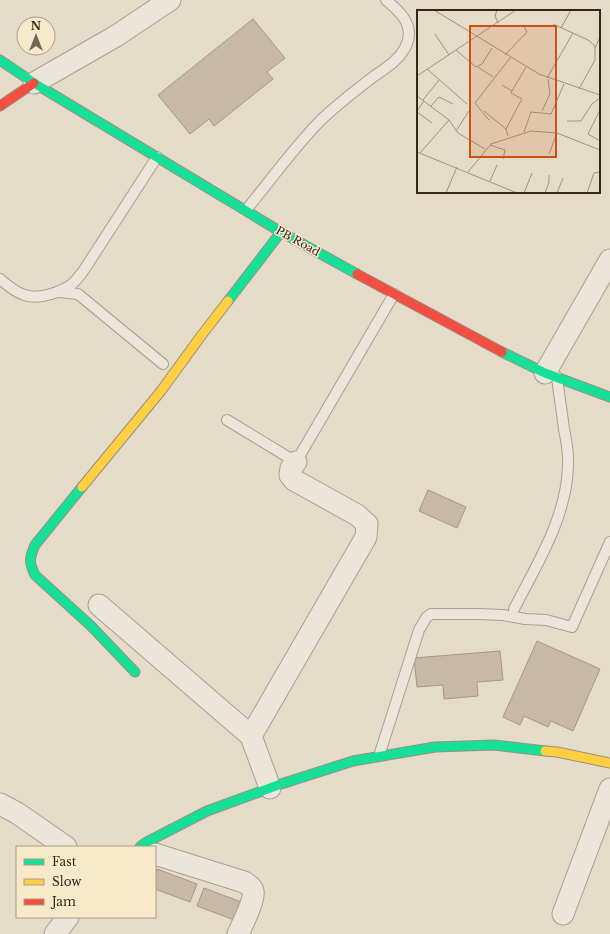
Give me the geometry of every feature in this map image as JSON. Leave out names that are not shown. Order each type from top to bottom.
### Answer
[{"type":"street","points":[[0,106],[34,83],[116,36],[170,0]]},
{"type":"street","name":"PB Road","points":[[0,60],[34,83],[281,232],[488,346],[551,375],[610,397]]},
{"type":"street","points":[[135,672],[91,626],[35,576],[30,564],[31,554],[35,545],[161,391],[201,336],[281,232]]},
{"type":"street","points":[[551,375],[610,260]]},
{"type":"street","points":[[251,736],[366,537],[367,524],[357,515],[294,480],[290,475],[291,468],[296,462]]},
{"type":"street","points":[[99,605],[251,736],[270,788]]},
{"type":"street","points":[[141,846],[206,811],[270,788],[354,761],[435,746],[494,745],[557,752],[610,763]]},
{"type":"street","points":[[562,914],[610,789]]},
{"type":"street","points":[[0,804],[17,813],[65,846]]},
{"type":"street","points":[[156,854],[244,882],[250,886],[253,890],[253,895],[238,934]]},
{"type":"street","points":[[55,934],[67,918]]},
{"type":"lane","points":[[246,210],[321,120],[340,103],[397,59],[405,48],[409,28],[405,19],[396,8],[386,0]]},
{"type":"lane","points":[[0,279],[11,289],[25,296],[41,297],[59,292],[72,284],[84,270],[157,156]]},
{"type":"lane","points":[[59,292],[78,294],[163,364]]},
{"type":"lane","points":[[226,420],[296,462],[394,294]]},
{"type":"lane","points":[[514,609],[551,537],[566,487],[568,464],[566,442],[551,375]]},
{"type":"lane","points":[[379,756],[419,630],[426,618],[431,614],[503,615],[525,619],[546,620],[572,626],[610,542]]},
{"type":"building","points":[[253,19],[285,58],[267,72],[273,79],[214,126],[209,119],[190,134],[158,95]]},
{"type":"building","points":[[428,490],[466,507],[457,528],[419,511]]},
{"type":"building","points":[[537,641],[600,669],[573,731],[551,721],[548,727],[524,716],[520,725],[503,717]]},
{"type":"building","points":[[500,651],[503,680],[477,682],[478,696],[444,699],[443,685],[417,687],[414,658]]},
{"type":"building","points":[[157,869],[197,884],[190,902],[156,889]]},
{"type":"building","points":[[204,888],[244,903],[237,921],[197,906]]},
{"type":"traffic: fast","points":[[0,60],[34,83],[281,232],[357,274]]},
{"type":"traffic: fast","points":[[228,301],[281,232]]},
{"type":"traffic: fast","points":[[502,352],[545,373],[610,397]]},
{"type":"traffic: fast","points":[[82,487],[35,545],[30,560],[32,567],[35,575],[91,626],[135,672]]},
{"type":"traffic: fast","points":[[141,846],[207,811],[281,784],[353,761],[435,747],[494,745],[545,751]]},
{"type":"traffic: slow","points":[[82,487],[161,391],[228,301]]},
{"type":"traffic: slow","points":[[545,751],[610,763]]},
{"type":"traffic: jam","points":[[0,106],[34,83]]},
{"type":"traffic: jam","points":[[357,274],[502,352]]}]
